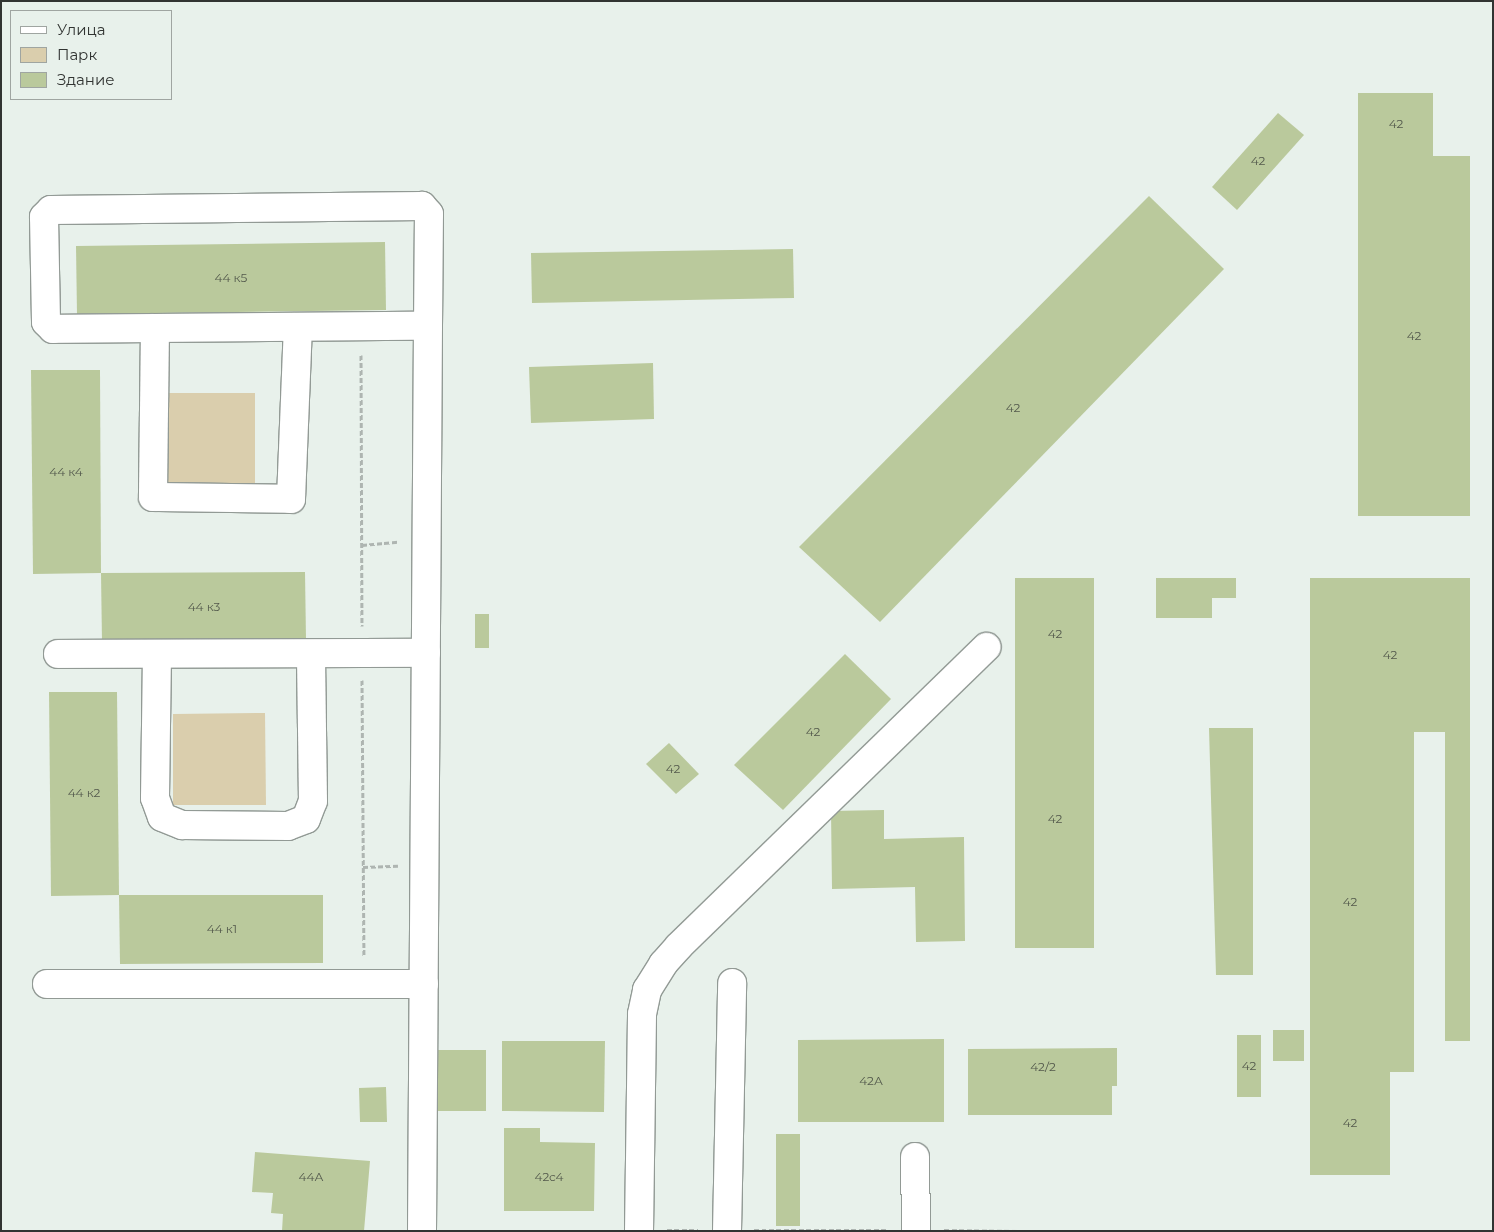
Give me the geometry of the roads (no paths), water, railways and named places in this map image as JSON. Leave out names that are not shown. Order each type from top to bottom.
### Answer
[{"type":"lane","points":[[422,1231],[429,214],[422,206],[51,210],[47,213],[44,227],[46,322],[53,329],[428,326]]},
{"type":"lane","points":[[155,328],[153,497],[291,499],[298,327]]},
{"type":"lane","points":[[639,1230],[642,1014],[647,990],[679,946],[987,647]]},
{"type":"lane","points":[[58,654],[426,653]]},
{"type":"lane","points":[[157,654],[155,798],[162,817],[182,825],[288,826],[306,819],[313,801],[310,654]]},
{"type":"lane","points":[[727,1230],[732,983]]},
{"type":"lane","points":[[47,984],[424,984]]},
{"type":"lane","points":[[915,1156],[916,1231]]}]
